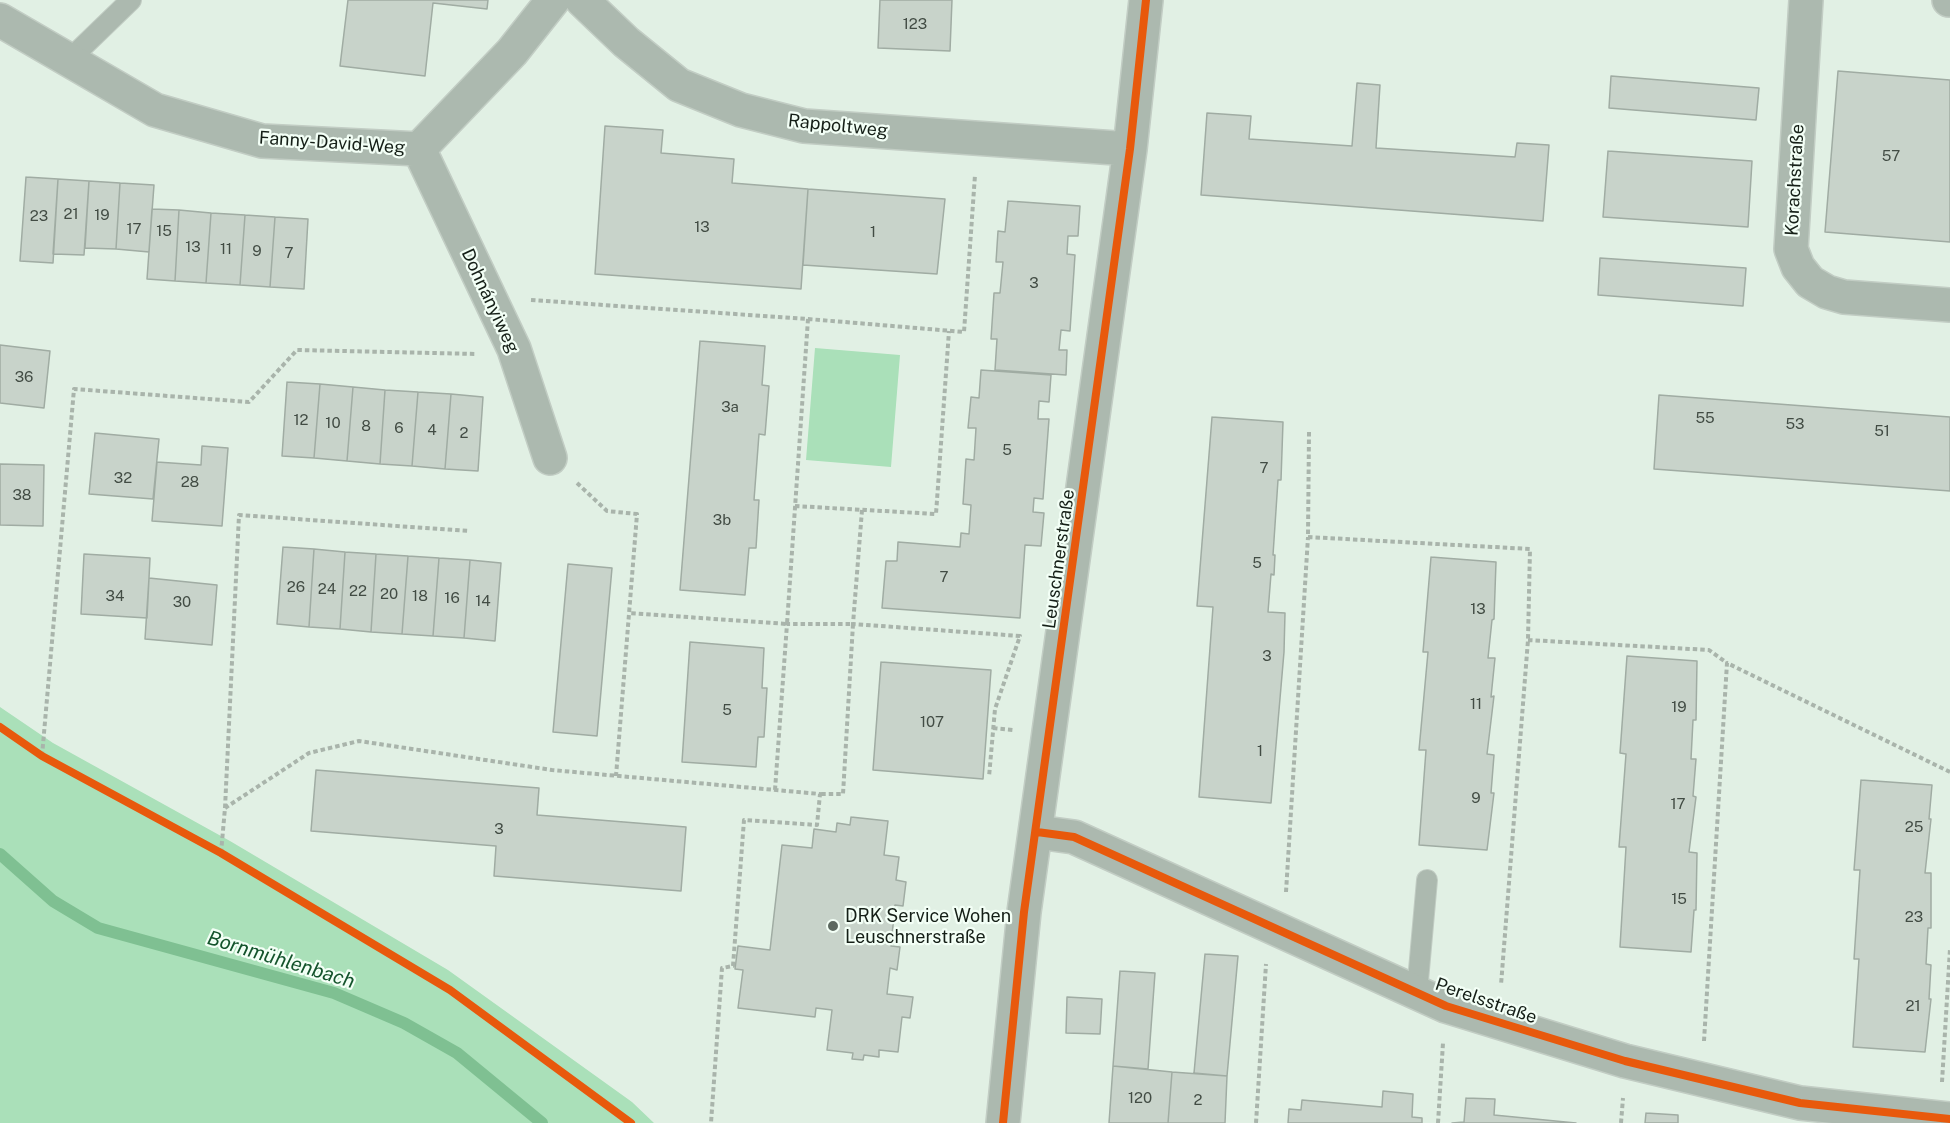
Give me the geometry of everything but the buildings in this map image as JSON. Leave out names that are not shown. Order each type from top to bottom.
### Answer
[{"type":"street","name":"Fanny-David-Weg","points":[[0,20],[155,110],[262,141],[419,149],[512,52],[554,0]]},
{"type":"street","name":"Rappoltweg","points":[[582,0],[626,42],[679,85],[741,110],[804,126],[1130,149]]},
{"type":"street","name":"Leuschnerstraße","points":[[1003,1123],[1023,923],[1130,149],[1146,0]]},
{"type":"street","name":"Korachstraße","points":[[1806,0],[1791,249],[1798,267],[1810,282],[1827,292],[1844,297],[1950,305]]},
{"type":"street","name":"Dohnányiweg","points":[[419,149],[514,349],[550,458]]},
{"type":"street","name":"Perelsstraße","points":[[1037,832],[1074,837],[1432,999],[1498,1022],[1625,1061],[1800,1103],[1945,1119]]},
{"type":"lane","points":[[69,60],[131,0]]},
{"type":"lane","points":[[1427,880],[1432,999]]},
{"type":"path","points":[[491,304],[525,299],[964,332],[979,138]]},
{"type":"path","points":[[774,790],[808,319]]},
{"type":"path","points":[[795,506],[936,514],[949,331]]},
{"type":"path","points":[[42,756],[74,389],[249,402],[297,350],[486,355],[514,349]]},
{"type":"path","points":[[1256,1123],[1276,928],[1308,537],[1309,432]]},
{"type":"path","points":[[550,458],[608,511],[637,514],[616,776]]},
{"type":"path","points":[[225,808],[309,753],[359,741],[552,770],[820,794],[843,794],[862,510]]},
{"type":"path","points":[[221,853],[239,515],[470,531]]},
{"type":"path","points":[[1308,537],[1530,549],[1528,640],[1498,1022]]},
{"type":"path","points":[[629,613],[787,624],[854,624],[1020,636],[995,709],[989,777]]},
{"type":"path","points":[[1528,640],[1709,650],[1727,663],[1950,772]]},
{"type":"path","points":[[1702,1080],[1727,663]]},
{"type":"path","points":[[993,728],[1006,729]]},
{"type":"path","points":[[711,1123],[722,968],[733,966],[744,820],[817,825],[820,794]]},
{"type":"path","points":[[1945,1119],[1950,949]]},
{"type":"path","points":[[1432,999],[1438,1123]]},
{"type":"green space","points":[[815,348],[900,355],[891,467],[806,460]]},
{"type":"green space","points":[[0,707],[53,743],[230,841],[448,970],[632,1102],[654,1123],[0,1123]]},
{"type":"waterway","name":"Bornmühlenbach","points":[[0,854],[53,901],[98,928],[334,993],[404,1023],[457,1053],[542,1123]]},
{"type":"cycle path","points":[[1003,1123],[1024,912],[1130,149],[1146,0]]},
{"type":"cycle path","points":[[0,727],[42,756],[221,853],[450,990],[631,1123]]},
{"type":"cycle path","points":[[1037,832],[1074,837],[1446,1006],[1625,1061],[1800,1103],[1950,1119]]},
{"type":"place","name":"DRK Service Wohen Leuschnerstraße","points":[[833,926]]}]
